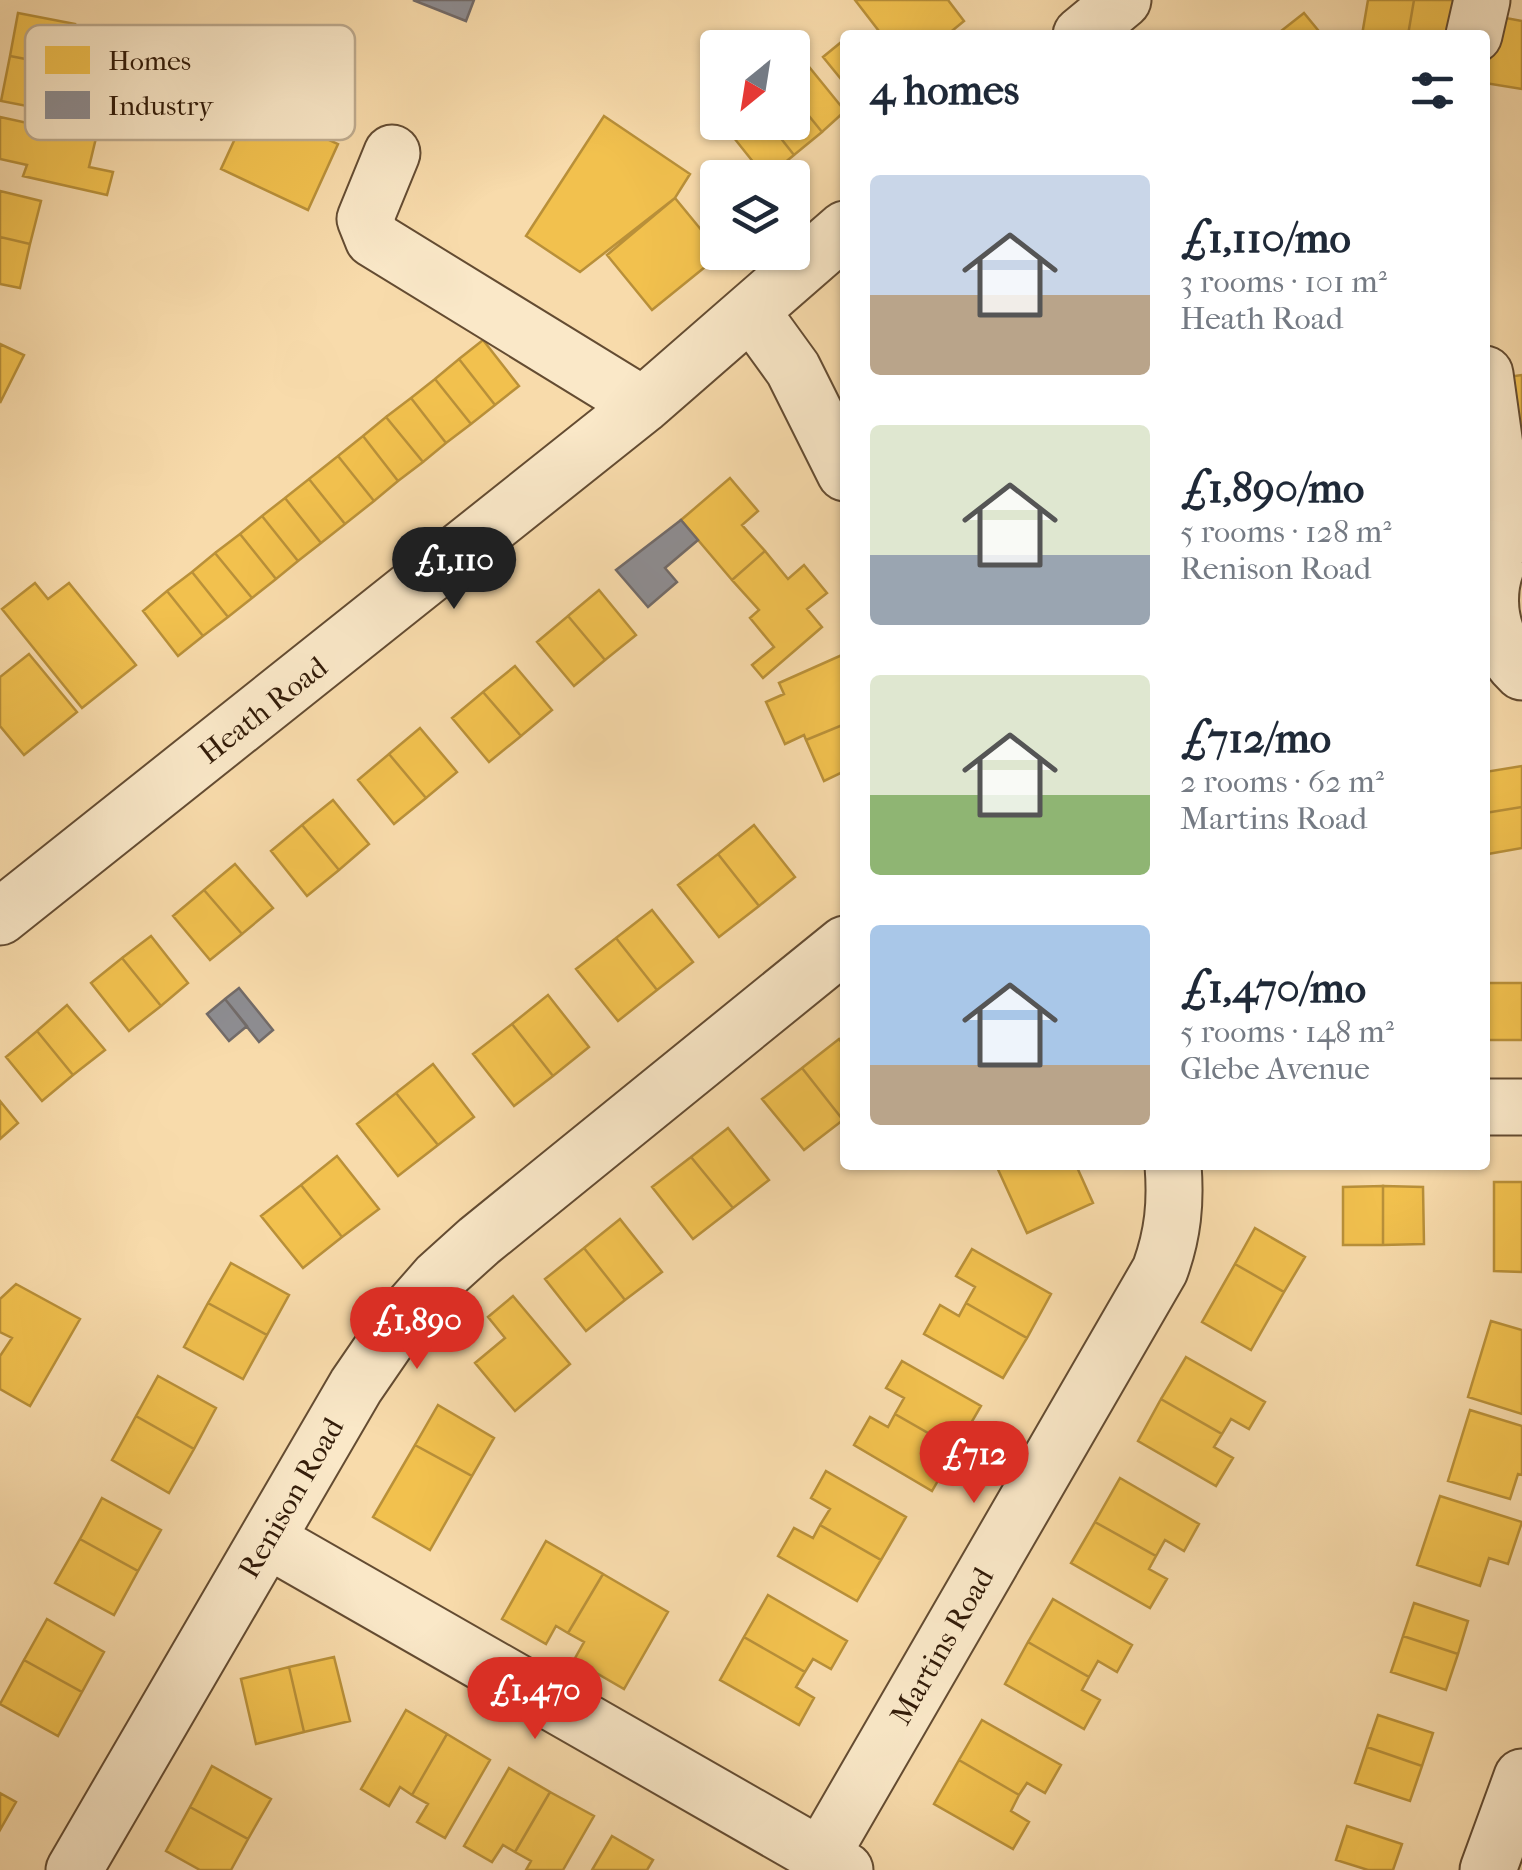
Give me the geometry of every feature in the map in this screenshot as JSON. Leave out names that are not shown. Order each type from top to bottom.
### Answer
[{"type":"street","points":[[1087,30],[1123,0]]},
{"type":"street","points":[[1475,30],[1482,0]]},
{"type":"street","points":[[392,153],[364,220],[373,239],[643,405]]},
{"type":"street","name":"Heath Road","points":[[0,917],[643,405],[840,233]]},
{"type":"street","points":[[751,310],[793,369],[840,462]]},
{"type":"street","points":[[1490,410],[1503,503],[1519,533],[1504,552],[1493,576],[1490,612],[1504,651],[1522,672]]},
{"type":"street","name":"Renison Road","points":[[74,1870],[356,1386],[402,1319],[438,1278],[479,1241],[840,948]]},
{"type":"street","points":[[1490,1107],[1522,1106]]},
{"type":"street","name":"Martins Road","points":[[833,1863],[1160,1270],[1170,1243],[1176,1206],[1174,1170]]},
{"type":"street","points":[[268,1540],[833,1863]]},
{"type":"street","points":[[1488,1870],[1522,1777]]},
{"type":"building: Homes","points":[[855,0],[948,0],[964,21],[953,30],[878,30]]},
{"type":"building: Homes","points":[[1368,0],[1414,0],[1409,30],[1363,30]]},
{"type":"building: Homes","points":[[1414,0],[1459,0],[1454,30],[1409,30]]},
{"type":"building: Homes","points":[[18,13],[75,24],[25,25],[25,59],[10,56]]},
{"type":"building: Homes","points":[[1304,13],[1318,30],[1282,30]]},
{"type":"building: Homes","points":[[1495,16],[1522,21],[1522,89],[1490,84]]},
{"type":"building: Homes","points":[[840,43],[840,78],[823,57]]},
{"type":"building: Homes","points":[[10,56],[25,59],[25,106],[1,101]]},
{"type":"building: Homes","points":[[810,68],[840,105],[840,116],[822,132],[810,117]]},
{"type":"building: Homes","points":[[604,116],[690,174],[675,198],[580,272],[526,236]]},
{"type":"building: Homes","points":[[0,117],[25,122],[25,140],[96,140],[89,167],[113,172],[107,195],[23,176],[27,165],[0,159]]},
{"type":"building: Homes","points":[[810,117],[822,132],[794,155],[782,140],[810,140]]},
{"type":"building: Homes","points":[[234,140],[329,140],[338,144],[308,210],[221,169]]},
{"type":"building: Homes","points":[[736,140],[782,140],[794,155],[788,160],[752,160]]},
{"type":"building: Homes","points":[[0,191],[41,201],[30,244],[0,237]]},
{"type":"building: Homes","points":[[675,198],[700,228],[701,270],[652,310],[607,255]]},
{"type":"building: Homes","points":[[0,237],[30,244],[20,288],[0,284]]},
{"type":"building: Homes","points":[[483,340],[519,386],[495,405],[459,359]]},
{"type":"building: Homes","points":[[0,344],[24,355],[0,403]]},
{"type":"building: Homes","points":[[459,359],[495,405],[471,424],[435,379]]},
{"type":"building: Homes","points":[[1522,375],[1522,433],[1507,435],[1500,378]]},
{"type":"building: Homes","points":[[435,379],[471,424],[446,443],[411,398]]},
{"type":"building: Homes","points":[[411,398],[446,443],[423,462],[386,417]]},
{"type":"building: Homes","points":[[386,417],[423,462],[398,481],[363,436]]},
{"type":"building: Homes","points":[[363,436],[398,481],[374,501],[338,456]]},
{"type":"building: Homes","points":[[338,456],[374,501],[345,524],[309,479]]},
{"type":"building: Homes","points":[[730,478],[758,511],[742,525],[765,551],[732,580],[681,520]]},
{"type":"building: Homes","points":[[309,479],[345,524],[321,543],[285,498]]},
{"type":"building: Homes","points":[[285,498],[321,543],[298,561],[262,516]]},
{"type":"building: Homes","points":[[262,516],[298,561],[276,579],[240,534]]},
{"type":"building: Homes","points":[[240,534],[276,579],[252,598],[215,553]]},
{"type":"building: Homes","points":[[765,551],[788,579],[804,565],[827,593],[807,609],[822,627],[763,678],[752,665],[774,647],[750,618],[759,610],[732,580]]},
{"type":"building: Homes","points":[[215,553],[252,598],[228,617],[192,572]]},
{"type":"building: Homes","points":[[192,572],[228,617],[203,636],[167,591]]},
{"type":"building: Homes","points":[[35,583],[48,599],[69,583],[136,665],[82,708],[2,609]]},
{"type":"building: Homes","points":[[599,590],[636,635],[605,660],[568,616]]},
{"type":"building: Homes","points":[[167,591],[203,636],[178,656],[143,611]]},
{"type":"building: Homes","points":[[568,616],[605,660],[574,686],[537,642]]},
{"type":"building: Homes","points":[[29,654],[77,712],[24,755],[0,726],[0,677]]},
{"type":"building: Homes","points":[[840,656],[840,726],[785,744],[766,702],[784,694],[779,683]]},
{"type":"building: Homes","points":[[515,666],[552,710],[521,736],[483,692]]},
{"type":"building: Homes","points":[[483,692],[521,736],[489,762],[452,718]]},
{"type":"building: Homes","points":[[840,726],[840,773],[824,781],[806,740]]},
{"type":"building: Homes","points":[[420,728],[457,772],[426,798],[389,754]]},
{"type":"building: Homes","points":[[389,754],[426,798],[394,824],[358,780]]},
{"type":"building: Homes","points":[[1522,766],[1522,807],[1490,812],[1490,771]]},
{"type":"building: Homes","points":[[333,800],[369,844],[339,870],[302,825]]},
{"type":"building: Homes","points":[[1522,807],[1522,848],[1490,854],[1490,812]]},
{"type":"building: Homes","points":[[302,825],[339,870],[307,896],[271,851]]},
{"type":"building: Homes","points":[[754,825],[795,877],[759,906],[718,854]]},
{"type":"building: Homes","points":[[718,854],[759,906],[719,937],[678,885]]},
{"type":"building: Homes","points":[[235,864],[273,908],[242,934],[204,890]]},
{"type":"building: Homes","points":[[204,890],[242,934],[210,960],[173,916]]},
{"type":"building: Homes","points":[[652,910],[693,962],[657,990],[616,938]]},
{"type":"building: Homes","points":[[151,936],[188,983],[161,1006],[122,958]]},
{"type":"building: Homes","points":[[616,938],[657,990],[618,1021],[576,969]]},
{"type":"building: Homes","points":[[122,958],[161,1006],[129,1031],[91,983]]},
{"type":"building: Homes","points":[[1490,983],[1522,983],[1522,1040],[1490,1040]]},
{"type":"building: Homes","points":[[548,995],[589,1047],[553,1076],[512,1024]]},
{"type":"building: Homes","points":[[67,1005],[105,1050],[73,1075],[37,1031]]},
{"type":"building: Homes","points":[[512,1024],[553,1076],[514,1106],[473,1054]]},
{"type":"building: Homes","points":[[37,1031],[73,1075],[42,1101],[6,1057]]},
{"type":"building: Homes","points":[[839,1039],[840,1116],[802,1068]]},
{"type":"building: Homes","points":[[433,1064],[474,1117],[438,1145],[396,1093]]},
{"type":"building: Homes","points":[[802,1068],[840,1116],[840,1122],[804,1150],[762,1099]]},
{"type":"building: Homes","points":[[396,1093],[438,1145],[398,1176],[357,1124]]},
{"type":"building: Homes","points":[[0,1101],[18,1123],[0,1139]]},
{"type":"building: Homes","points":[[728,1128],[769,1180],[733,1208],[691,1157]]},
{"type":"building: Homes","points":[[337,1156],[379,1209],[342,1237],[301,1185]]},
{"type":"building: Homes","points":[[691,1157],[733,1208],[693,1239],[652,1187]]},
{"type":"building: Homes","points":[[998,1170],[1078,1170],[1093,1203],[1027,1233]]},
{"type":"building: Homes","points":[[1494,1182],[1522,1182],[1522,1272],[1494,1271]]},
{"type":"building: Homes","points":[[301,1185],[342,1237],[303,1268],[261,1216]]},
{"type":"building: Homes","points":[[1383,1186],[1383,1245],[1343,1245],[1343,1187]]},
{"type":"building: Homes","points":[[1383,1186],[1423,1187],[1424,1244],[1383,1245]]},
{"type":"building: Homes","points":[[620,1219],[662,1272],[625,1300],[584,1248]]},
{"type":"building: Homes","points":[[1255,1228],[1305,1257],[1284,1292],[1235,1264]]},
{"type":"building: Homes","points":[[584,1248],[625,1300],[586,1331],[545,1279]]},
{"type":"building: Homes","points":[[972,1249],[1051,1294],[1027,1338],[966,1303],[975,1287],[956,1276]]},
{"type":"building: Homes","points":[[231,1263],[289,1295],[267,1335],[208,1303]]},
{"type":"building: Homes","points":[[1235,1264],[1284,1292],[1251,1350],[1202,1322]]},
{"type":"building: Homes","points":[[16,1284],[80,1319],[30,1406],[0,1389],[0,1356],[12,1338],[0,1332],[0,1299]]},
{"type":"building: Homes","points":[[513,1296],[570,1364],[515,1411],[475,1363],[505,1338],[488,1317]]},
{"type":"building: Homes","points":[[208,1303],[267,1335],[243,1379],[184,1347]]},
{"type":"building: Homes","points":[[966,1303],[1027,1338],[1003,1378],[924,1334],[940,1305],[959,1316]]},
{"type":"building: Homes","points":[[1491,1321],[1522,1330],[1522,1414],[1468,1397]]},
{"type":"building: Homes","points":[[1186,1357],[1265,1402],[1249,1429],[1231,1419],[1222,1434],[1161,1399]]},
{"type":"building: Homes","points":[[902,1361],[981,1406],[956,1449],[895,1414],[904,1398],[886,1388]]},
{"type":"building: Homes","points":[[158,1376],[216,1408],[194,1449],[136,1416]]},
{"type":"building: Homes","points":[[1161,1399],[1222,1434],[1214,1447],[1233,1458],[1216,1486],[1138,1441]]},
{"type":"building: Homes","points":[[438,1405],[494,1438],[472,1476],[415,1445]]},
{"type":"building: Homes","points":[[1470,1410],[1522,1426],[1522,1475],[1518,1474],[1510,1499],[1448,1481]]},
{"type":"building: Homes","points":[[895,1414],[956,1449],[932,1491],[854,1445],[870,1417],[888,1427]]},
{"type":"building: Homes","points":[[136,1416],[194,1449],[169,1493],[112,1460]]},
{"type":"building: Homes","points":[[415,1445],[472,1476],[430,1550],[373,1517]]},
{"type":"building: Homes","points":[[826,1471],[906,1517],[881,1560],[820,1525],[830,1509],[811,1498]]},
{"type":"building: Homes","points":[[1120,1478],[1199,1524],[1184,1551],[1165,1540],[1156,1556],[1095,1522]]},
{"type":"building: Homes","points":[[1440,1496],[1522,1522],[1508,1564],[1489,1558],[1480,1586],[1417,1565]]},
{"type":"building: Homes","points":[[102,1498],[161,1530],[138,1571],[80,1539]]},
{"type":"building: Homes","points":[[1095,1522],[1156,1556],[1149,1569],[1167,1579],[1150,1608],[1071,1563]]},
{"type":"building: Homes","points":[[820,1525],[881,1560],[857,1601],[778,1556],[794,1528],[813,1538]]},
{"type":"building: Homes","points":[[80,1539],[138,1571],[114,1615],[55,1583]]},
{"type":"building: Homes","points":[[546,1541],[603,1574],[568,1633],[556,1626],[546,1644],[502,1619]]},
{"type":"building: Homes","points":[[603,1574],[668,1612],[624,1689],[574,1660],[584,1642],[568,1633]]},
{"type":"building: Homes","points":[[768,1595],[847,1641],[831,1669],[813,1659],[805,1672],[744,1637]]},
{"type":"building: Homes","points":[[1053,1599],[1132,1645],[1117,1672],[1098,1661],[1089,1677],[1028,1642]]},
{"type":"building: Homes","points":[[1414,1603],[1468,1621],[1458,1654],[1403,1636]]},
{"type":"building: Homes","points":[[47,1619],[104,1652],[82,1692],[24,1660]]},
{"type":"building: Homes","points":[[1403,1636],[1458,1654],[1446,1690],[1391,1672]]},
{"type":"building: Homes","points":[[744,1637],[805,1672],[796,1687],[814,1698],[799,1725],[720,1680]]},
{"type":"building: Homes","points":[[1028,1642],[1089,1677],[1082,1690],[1100,1700],[1084,1729],[1005,1684]]},
{"type":"building: Homes","points":[[334,1657],[350,1721],[304,1732],[289,1667]]},
{"type":"building: Homes","points":[[24,1660],[82,1692],[58,1736],[0,1704]]},
{"type":"building: Homes","points":[[289,1667],[304,1732],[256,1744],[241,1679]]},
{"type":"building: Homes","points":[[406,1710],[447,1734],[412,1795],[400,1787],[389,1806],[361,1789]]},
{"type":"building: Homes","points":[[1378,1715],[1433,1733],[1422,1766],[1367,1747]]},
{"type":"building: Homes","points":[[982,1720],[1061,1765],[1045,1793],[1027,1783],[1019,1795],[959,1760]]},
{"type":"building: Homes","points":[[447,1734],[490,1760],[445,1838],[417,1822],[428,1804],[412,1795]]},
{"type":"building: Homes","points":[[1367,1747],[1422,1766],[1410,1801],[1355,1783]]},
{"type":"building: Homes","points":[[959,1760],[1019,1795],[1011,1811],[1029,1822],[1013,1849],[934,1804]]},
{"type":"building: Homes","points":[[212,1766],[271,1799],[248,1839],[190,1807]]},
{"type":"building: Homes","points":[[509,1768],[550,1792],[515,1852],[503,1845],[492,1862],[464,1846]]},
{"type":"building: Homes","points":[[550,1792],[594,1816],[563,1870],[526,1870],[531,1861],[515,1852]]},
{"type":"building: Homes","points":[[0,1793],[16,1802],[0,1830]]},
{"type":"building: Homes","points":[[190,1807],[248,1839],[231,1870],[200,1870],[166,1851]]},
{"type":"building: Homes","points":[[1347,1826],[1402,1844],[1393,1870],[1368,1870],[1336,1860]]},
{"type":"building: Homes","points":[[612,1836],[653,1860],[647,1870],[592,1870]]},
{"type":"building: Industry","points":[[413,0],[474,0],[466,21]]},
{"type":"building: Industry","points":[[681,520],[698,540],[665,568],[677,582],[648,607],[616,570]]},
{"type":"building: Industry","points":[[239,988],[273,1030],[259,1042],[225,999]]},
{"type":"building: Industry","points":[[225,999],[247,1026],[229,1041],[207,1014]]}]
